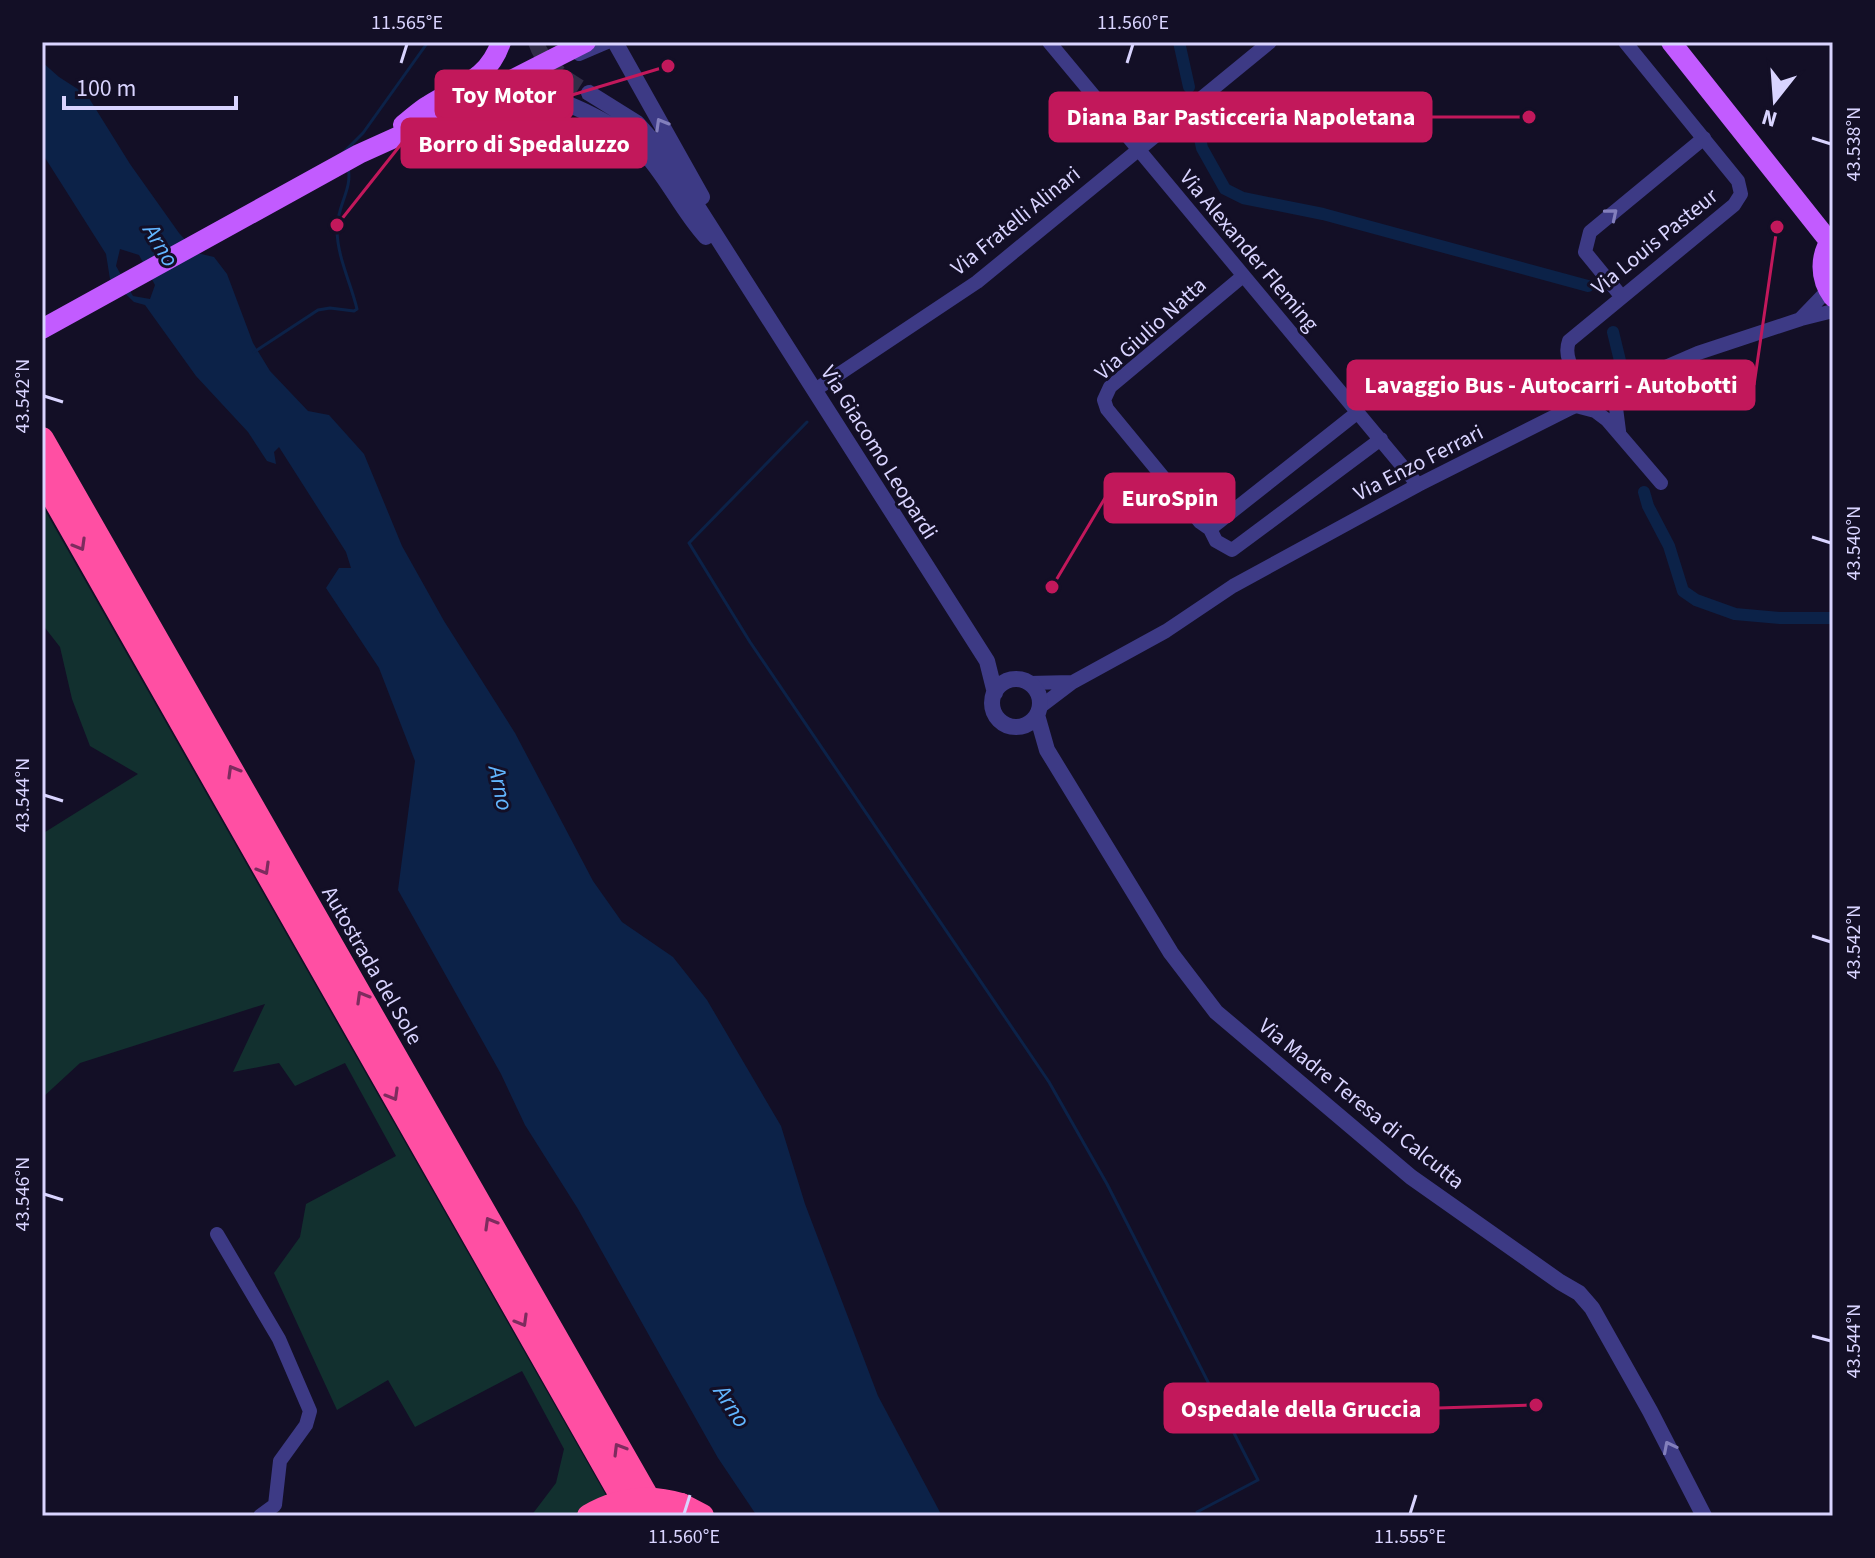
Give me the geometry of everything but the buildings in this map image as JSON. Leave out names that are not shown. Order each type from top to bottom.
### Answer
[{"type":"highway","name":"Autostrada del Sole","points":[[42,439],[665,1513]]},
{"type":"highway","points":[[42,477],[665,1513]]},
{"type":"highway","points":[[589,1516],[636,1499],[663,1500],[665,1513]]},
{"type":"main road","points":[[391,134],[428,105],[478,77],[495,60],[501,42]]},
{"type":"main road","points":[[359,154],[365,147],[565,42]]},
{"type":"main road","points":[[42,329],[359,154],[480,97],[586,42]]},
{"type":"main road","points":[[1671,42],[1831,239],[1822,265],[1830,293]]},
{"type":"main road","points":[[1803,206],[1833,218]]},
{"type":"street","points":[[519,77],[607,42]]},
{"type":"street","name":"Via Giacomo Leopardi","points":[[615,42],[710,210],[734,268]]},
{"type":"street","name":"Via Alexander Fleming","points":[[1049,42],[1418,485]]},
{"type":"street","name":"Via Fratelli Alinari","points":[[815,390],[977,282],[1270,42]]},
{"type":"street","name":"Via Louis Pasteur","points":[[1591,399],[1586,386],[1568,362],[1565,351],[1574,336],[1734,205],[1741,194],[1738,181],[1625,42]]},
{"type":"street","name":"Via Giacomo Leopardi","points":[[589,93],[637,123],[654,142],[987,661],[995,693],[995,714],[1005,724],[1019,727],[1047,750],[1171,953],[1216,1012]]},
{"type":"street","name":"Via Giacomo Leopardi","points":[[480,97],[535,94],[618,129],[641,149],[692,222],[734,268]]},
{"type":"street","points":[[1621,296],[1585,252],[1586,239],[1590,232],[1704,138]]},
{"type":"street","name":"Via Giulio Natta","points":[[1210,529],[1200,522],[1107,409],[1104,400],[1110,387],[1243,276]]},
{"type":"street","points":[[1801,319],[1830,293]]},
{"type":"street","name":"Via Enzo Ferrari","points":[[1039,711],[1073,682],[1166,631],[1233,586],[1418,485],[1576,406],[1698,353],[1833,311]]},
{"type":"street","points":[[1619,432],[1616,408],[1622,385]]},
{"type":"street","points":[[1576,406],[1595,411],[1619,432],[1661,483]]},
{"type":"street","points":[[1358,412],[1210,529],[1216,541],[1232,550],[1381,439]]},
{"type":"street","name":"Via Giacomo Leopardi","points":[[987,661],[1038,693],[1047,750]]},
{"type":"street","points":[[995,693],[1003,683],[1073,682]]},
{"type":"street","points":[[1019,727],[1027,725],[1039,711]]},
{"type":"street","name":"Via Madre Teresa di Calcutta","points":[[1216,1012],[1411,1177],[1579,1293],[1592,1308],[1650,1411],[1704,1516]]},
{"type":"street","points":[[217,1234],[279,1339],[310,1411],[306,1425],[280,1461],[275,1505],[260,1516]]},
{"type":"green space","points":[[42,505],[607,1497],[584,1507],[576,1516],[531,1516],[556,1483],[564,1449],[522,1371],[415,1427],[388,1380],[337,1410],[274,1273],[300,1237],[306,1204],[396,1156],[345,1063],[295,1086],[279,1063],[233,1072],[265,1004],[80,1063],[42,1098],[42,879],[45,878],[42,874],[42,834],[138,774],[90,746],[72,699],[60,647],[42,624]]},
{"type":"water","name":"Arno","points":[[42,62],[87,95],[130,164],[179,233],[197,253],[214,257],[227,274],[253,343],[270,371],[308,411],[329,415],[364,454],[402,546],[444,621],[515,733],[593,881],[622,922],[673,957],[707,1000],[781,1126],[805,1204],[878,1396],[942,1516],[757,1516],[718,1458],[578,1209],[525,1125],[501,1074],[398,890],[415,761],[379,668],[326,588],[339,568],[351,568],[346,552],[279,447],[274,452],[276,464],[267,461],[248,432],[196,376],[145,305],[134,302],[110,279],[106,254],[42,153]],"holes":[[[120,249],[139,255],[155,285],[150,299],[133,296],[116,266]]]},
{"type":"waterway","points":[[343,153],[363,133],[428,42]]},
{"type":"waterway","points":[[1179,42],[1189,87]]},
{"type":"waterway","points":[[1198,128],[1202,148],[1225,189],[1243,198],[1323,214],[1588,286]]},
{"type":"waterway","points":[[254,352],[318,310],[357,309],[342,260],[337,229],[348,183],[348,168]]},
{"type":"waterway","points":[[1613,332],[1622,369]]},
{"type":"waterway","points":[[807,422],[689,543],[750,642],[1049,1082],[1107,1184],[1258,1480],[1197,1512]]},
{"type":"waterway","points":[[1644,492],[1669,546],[1683,591],[1696,600],[1735,614],[1833,618]]},
{"type":"tunnel","points":[[536,42],[551,66],[589,93]]},
{"type":"place","name":"Toy Motor","points":[[668,66]]},
{"type":"place","name":"Diana Bar Pasticceria Napoletana","points":[[1529,117]]},
{"type":"place","name":"Borro di Spedaluzzo","points":[[337,225]]},
{"type":"place","name":"Lavaggio Bus - Autocarri - Autobotti","points":[[1777,227]]},
{"type":"place","name":"EuroSpin","points":[[1052,587]]},
{"type":"place","name":"Ospedale della Gruccia","points":[[1536,1405]]}]
